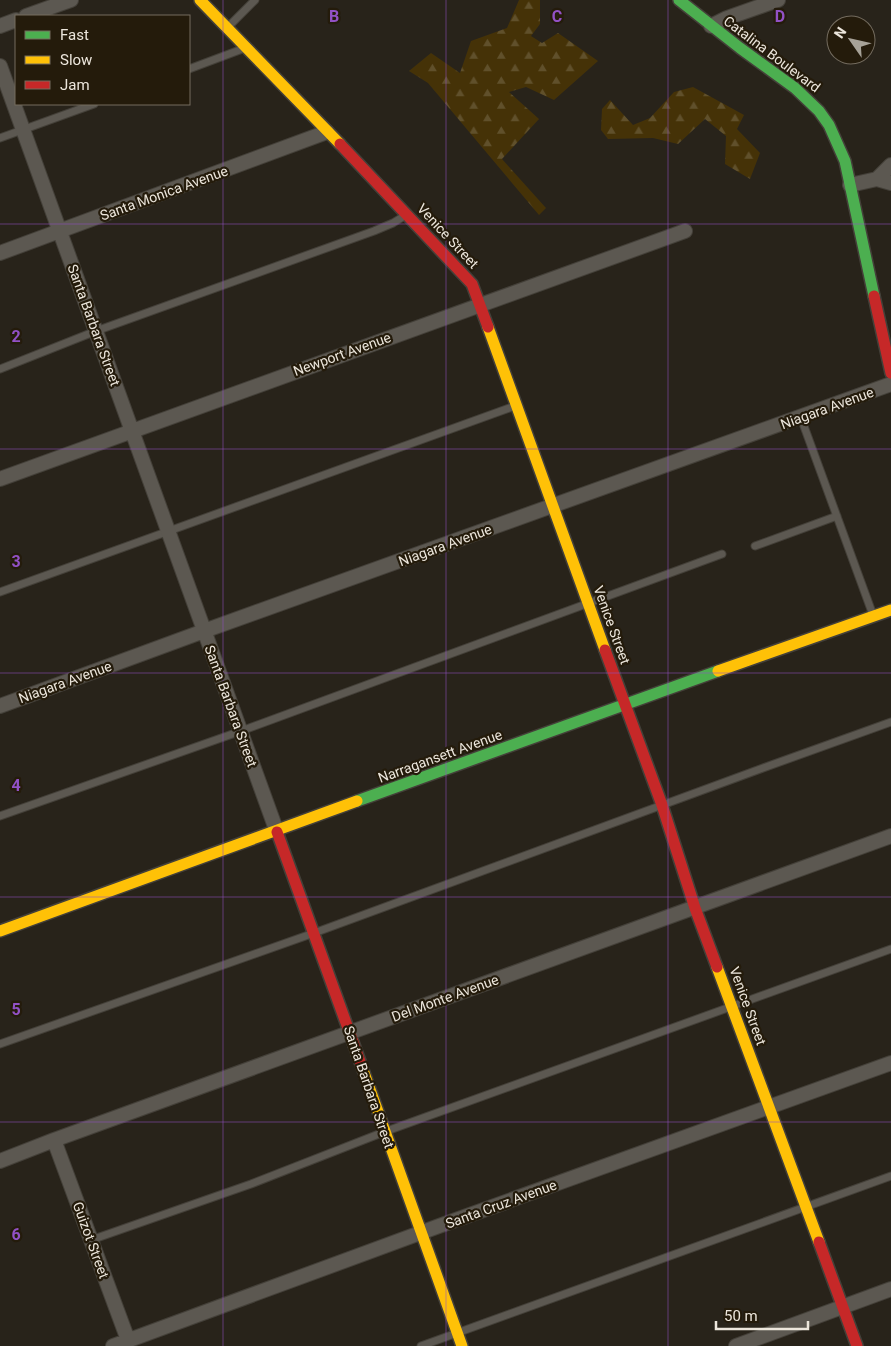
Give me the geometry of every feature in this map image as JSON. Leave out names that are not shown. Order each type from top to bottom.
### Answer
[{"type":"street","points":[[29,15],[70,0]]},
{"type":"street","name":"Venice Street","points":[[200,0],[472,284],[662,805],[695,908],[857,1346]]},
{"type":"street","name":"Catalina Boulevard","points":[[679,0],[810,100],[836,138],[845,161],[891,373]]},
{"type":"street","points":[[711,26],[727,18],[778,0]]},
{"type":"street","points":[[0,26],[15,20]]},
{"type":"street","name":"Santa Barbara Street","points":[[0,66],[462,1346]]},
{"type":"street","name":"Santa Monica Avenue","points":[[0,253],[327,132]]},
{"type":"street","points":[[876,179],[891,165]]},
{"type":"street","points":[[850,185],[876,179],[891,183]]},
{"type":"street","name":"Newport Avenue","points":[[0,479],[685,230]]},
{"type":"street","name":"Niagara Avenue","points":[[0,706],[891,384]]},
{"type":"street","name":"Narragansett Avenue","points":[[0,932],[624,704],[891,610]]},
{"type":"street","name":"Del Monte Avenue","points":[[1,1158],[891,836]]},
{"type":"street","name":"Santa Cruz Avenue","points":[[113,1346],[891,1063]]},
{"type":"street","name":"Guizot Street","points":[[54,1140],[128,1340]]},
{"type":"street","points":[[736,1346],[891,1289]]},
{"type":"lane","points":[[227,27],[255,0]]},
{"type":"lane","points":[[190,68],[247,47]]},
{"type":"lane","points":[[0,138],[91,105]]},
{"type":"lane","points":[[0,368],[96,331],[374,231],[393,223],[407,214]]},
{"type":"lane","points":[[0,592],[516,406]]},
{"type":"lane","points":[[801,418],[874,616]]},
{"type":"lane","points":[[755,546],[837,516]]},
{"type":"lane","points":[[0,816],[241,731],[722,554]]},
{"type":"lane","points":[[0,1044],[314,933],[891,722]]},
{"type":"lane","points":[[91,1240],[251,1184],[384,1132],[891,949]]},
{"type":"lane","points":[[421,1346],[891,1176]]},
{"type":"green space","points":[[519,0],[540,0],[540,24],[531,36],[542,43],[558,33],[598,61],[554,100],[526,87],[509,92],[539,119],[502,159],[546,208],[539,215],[428,83],[409,71],[431,53],[460,73],[471,41],[507,28]]},
{"type":"green space","points":[[693,87],[744,115],[737,129],[760,153],[750,179],[725,164],[726,136],[705,119],[678,144],[653,138],[608,139],[601,130],[602,109],[610,100],[633,125],[650,118],[674,92]]},
{"type":"traffic: fast","points":[[679,0],[795,88],[819,111],[829,125],[845,161],[874,296]]},
{"type":"traffic: fast","points":[[357,801],[718,671]]},
{"type":"traffic: slow","points":[[200,0],[340,144]]},
{"type":"traffic: slow","points":[[488,327],[605,650]]},
{"type":"traffic: slow","points":[[718,671],[891,610]]},
{"type":"traffic: slow","points":[[0,931],[357,801]]},
{"type":"traffic: slow","points":[[717,967],[819,1242]]},
{"type":"traffic: slow","points":[[362,1067],[462,1346]]},
{"type":"traffic: jam","points":[[340,144],[472,284],[488,327]]},
{"type":"traffic: jam","points":[[874,296],[891,373]]},
{"type":"traffic: jam","points":[[605,650],[662,805],[695,908],[717,967]]},
{"type":"traffic: jam","points":[[277,832],[362,1067]]},
{"type":"traffic: jam","points":[[819,1242],[857,1346]]}]
